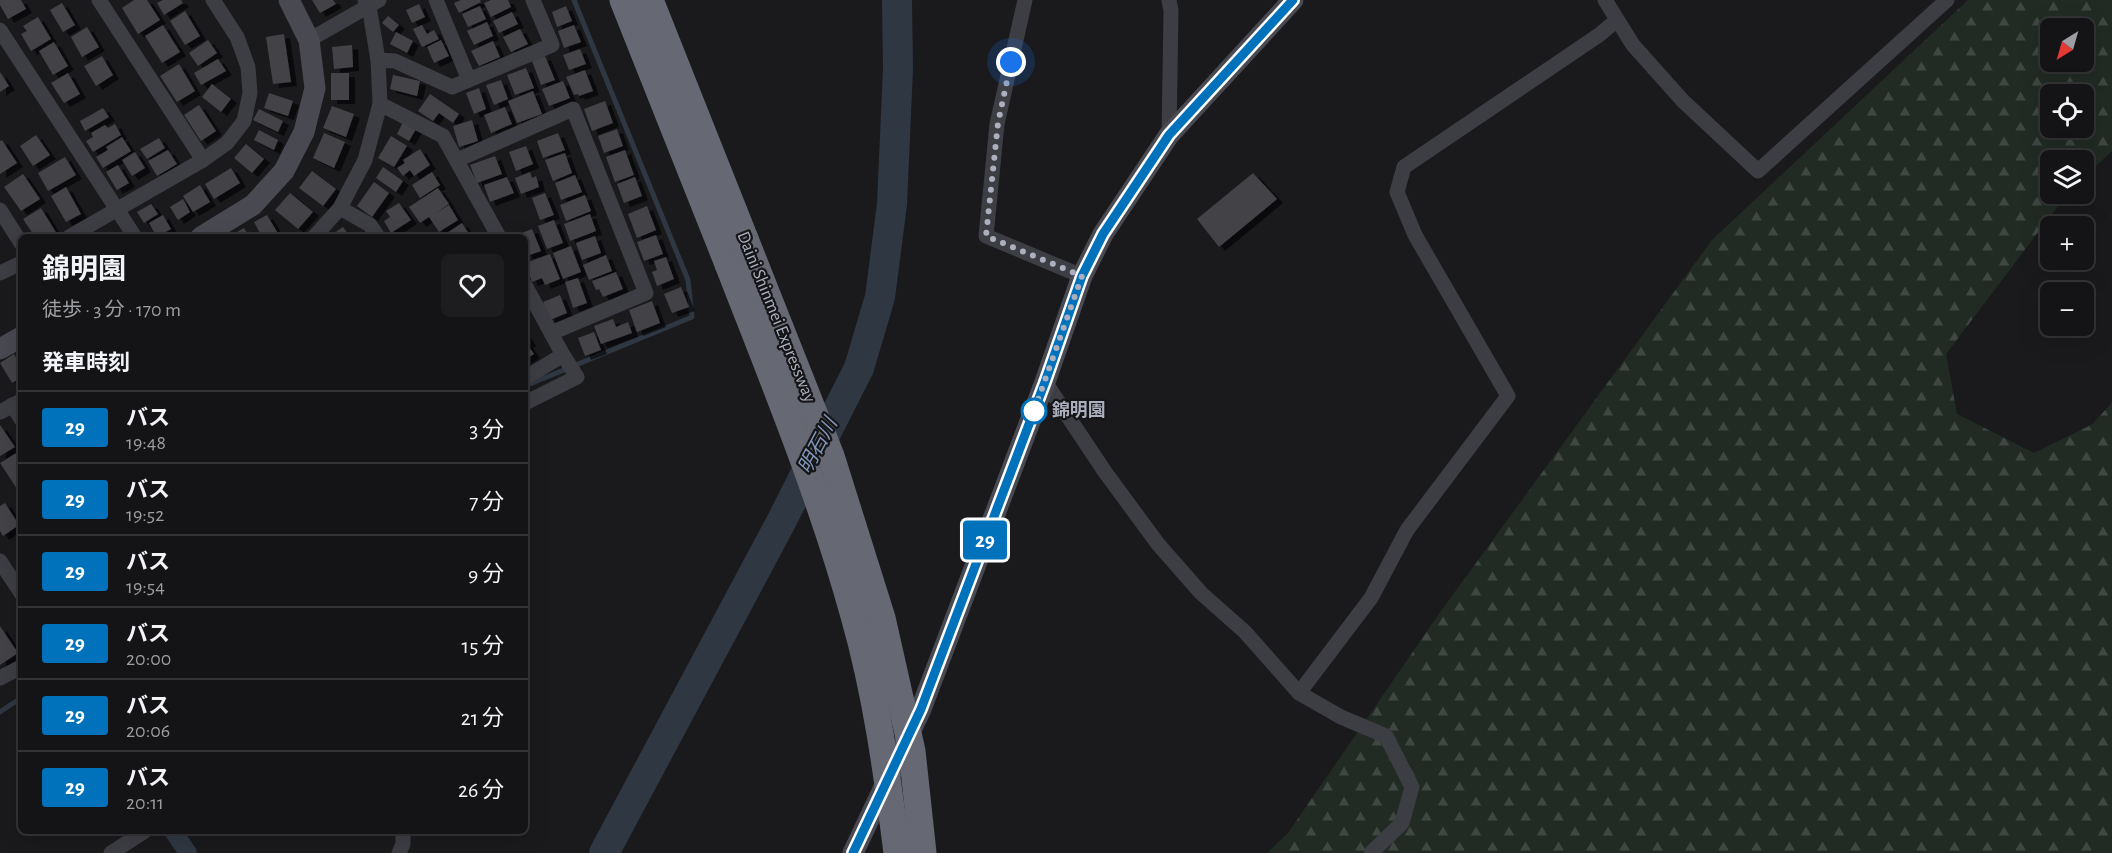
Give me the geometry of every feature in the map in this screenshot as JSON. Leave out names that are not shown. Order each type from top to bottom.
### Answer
[{"type":"highway","name":"Daini Shinmei Expressway","points":[[623,0],[812,482],[855,616],[884,752],[897,853]]},
{"type":"highway","name":"Daini Shinmei Expressway","points":[[650,0],[831,456],[882,618],[912,751],[923,853]]},
{"type":"main road","points":[[206,234],[253,205],[284,171],[304,132],[315,88],[309,39],[289,0]]},
{"type":"main road","points":[[854,853],[921,709],[1045,382],[1082,276],[1103,234],[1169,135],[1293,0]]},
{"type":"main road","points":[[0,349],[18,339]]},
{"type":"street","points":[[99,0],[203,160]]},
{"type":"street","points":[[74,234],[203,160],[227,143],[244,121],[250,93],[248,67],[237,37],[213,0]]},
{"type":"street","points":[[436,0],[469,80]]},
{"type":"street","points":[[378,60],[395,61],[452,87],[552,45],[533,0]]},
{"type":"street","points":[[1025,0],[998,123],[986,236],[1082,276]]},
{"type":"street","points":[[1169,0],[1171,11],[1169,135]]},
{"type":"street","points":[[1605,0],[1633,45],[1683,101],[1758,171],[1947,0]]},
{"type":"street","points":[[309,39],[371,2],[378,60],[380,104],[365,160],[340,208],[317,234]]},
{"type":"street","points":[[1299,693],[1371,598],[1407,530],[1508,396],[1415,235],[1397,192],[1404,167],[1599,35],[1617,20]]},
{"type":"street","points":[[0,30],[133,234]]},
{"type":"street","points":[[380,104],[444,136],[497,234]]},
{"type":"street","points":[[457,160],[573,109],[646,293],[551,333]]},
{"type":"street","points":[[340,208],[370,225],[376,234]]},
{"type":"street","points":[[0,210],[18,238]]},
{"type":"street","points":[[0,273],[18,264]]},
{"type":"street","points":[[528,291],[577,376],[528,401]]},
{"type":"street","points":[[528,376],[563,355]]},
{"type":"street","points":[[1045,382],[1105,472],[1158,544],[1201,594],[1245,632],[1299,693],[1341,717],[1386,736],[1412,787],[1402,823],[1371,853]]},
{"type":"street","points":[[0,561],[18,588]]},
{"type":"street","points":[[0,678],[18,669]]},
{"type":"street","points":[[111,853],[140,834]]},
{"type":"street","points":[[399,853],[403,844],[403,834]]},
{"type":"green space","points":[[1968,0],[2112,0],[2112,151],[2094,168],[2094,150],[2040,150],[2040,204],[2059,204],[2050,216],[2040,216],[2040,230],[1946,354],[1957,414],[2034,453],[2093,424],[2112,402],[2112,853],[1267,853],[1288,833],[1441,611],[1712,240]]},
{"type":"building","points":[[0,0],[21,0],[26,9],[8,19],[0,5]]},
{"type":"building","points":[[134,0],[147,0],[160,20],[138,34],[122,8]]},
{"type":"building","points":[[163,0],[181,0],[183,3],[164,15],[157,3]]},
{"type":"building","points":[[312,0],[333,0],[336,4],[320,13]]},
{"type":"building","points":[[461,0],[480,0],[481,2],[459,13],[454,3]]},
{"type":"building","points":[[491,0],[508,0],[511,7],[491,17],[484,3]]},
{"type":"building","points":[[62,3],[75,25],[63,32],[50,10]]},
{"type":"building","points":[[419,4],[425,17],[412,23],[406,10]]},
{"type":"building","points":[[480,6],[486,19],[468,27],[462,14]]},
{"type":"building","points":[[566,6],[572,21],[557,27],[552,12]]},
{"type":"building","points":[[185,11],[200,36],[185,45],[170,21]]},
{"type":"building","points":[[512,12],[518,24],[499,33],[493,21]]},
{"type":"building","points":[[388,16],[399,25],[393,32],[382,23]]},
{"type":"building","points":[[38,17],[51,39],[31,51],[21,34],[27,31],[23,26]]},
{"type":"building","points":[[487,22],[493,36],[474,45],[467,31]]},
{"type":"building","points":[[163,25],[180,52],[162,63],[145,36]]},
{"type":"building","points":[[422,25],[427,34],[434,30],[439,39],[422,47],[413,29]]},
{"type":"building","points":[[574,25],[581,42],[564,48],[558,31]]},
{"type":"building","points":[[87,27],[99,47],[82,57],[71,37]]},
{"type":"building","points":[[520,29],[528,44],[511,52],[503,37]]},
{"type":"building","points":[[396,32],[413,41],[407,53],[390,44]]},
{"type":"building","points":[[284,34],[291,82],[273,84],[266,37]]},
{"type":"building","points":[[208,40],[217,53],[198,66],[189,53]]},
{"type":"building","points":[[441,40],[449,56],[434,63],[427,47]]},
{"type":"building","points":[[493,41],[500,57],[479,66],[471,51]]},
{"type":"building","points":[[54,42],[68,66],[53,75],[39,51]]},
{"type":"building","points":[[352,45],[353,67],[334,69],[332,47]]},
{"type":"building","points":[[580,49],[586,64],[569,70],[563,55]]},
{"type":"building","points":[[102,56],[113,75],[96,86],[84,66]]},
{"type":"building","points":[[545,56],[555,80],[541,85],[532,61]]},
{"type":"building","points":[[218,59],[226,71],[201,85],[194,73]]},
{"type":"building","points":[[179,64],[195,91],[177,102],[160,76]]},
{"type":"building","points":[[526,68],[534,88],[515,95],[507,75]]},
{"type":"building","points":[[585,70],[593,91],[579,96],[574,95],[566,77]]},
{"type":"building","points":[[0,72],[9,86],[0,92]]},
{"type":"building","points":[[68,73],[80,94],[64,103],[51,83]]},
{"type":"building","points":[[331,73],[349,73],[349,100],[331,100]]},
{"type":"building","points":[[393,75],[420,81],[417,96],[390,89]]},
{"type":"building","points":[[501,80],[508,99],[494,105],[486,85]]},
{"type":"building","points":[[563,81],[570,98],[549,106],[542,89]]},
{"type":"building","points":[[212,84],[231,99],[221,112],[202,97]]},
{"type":"building","points":[[479,88],[486,109],[474,114],[466,93]]},
{"type":"building","points":[[533,91],[542,114],[517,123],[508,101]]},
{"type":"building","points":[[269,93],[293,101],[288,116],[264,108]]},
{"type":"building","points":[[430,94],[459,114],[453,123],[439,113],[433,121],[418,111]]},
{"type":"building","points":[[605,101],[613,123],[592,131],[584,109]]},
{"type":"building","points":[[199,105],[216,131],[201,141],[184,115]]},
{"type":"building","points":[[332,106],[354,114],[346,137],[323,128]]},
{"type":"building","points":[[505,107],[512,124],[491,133],[484,115]]},
{"type":"building","points":[[103,108],[109,117],[85,131],[80,121]]},
{"type":"building","points":[[259,109],[283,121],[278,132],[253,120]]},
{"type":"building","points":[[472,120],[478,141],[459,147],[453,126]]},
{"type":"building","points":[[403,122],[416,129],[409,141],[397,134]]},
{"type":"building","points":[[115,124],[121,135],[93,152],[86,141],[93,137],[91,133],[105,125],[108,128]]},
{"type":"building","points":[[617,129],[623,146],[604,153],[598,136]]},
{"type":"building","points":[[259,130],[278,140],[274,150],[254,140]]},
{"type":"building","points":[[324,133],[345,142],[334,168],[313,158]]},
{"type":"building","points":[[558,133],[565,150],[543,158],[537,141]]},
{"type":"building","points":[[36,135],[50,155],[33,166],[20,146]]},
{"type":"building","points":[[391,136],[407,146],[394,167],[378,158]]},
{"type":"building","points":[[122,137],[131,151],[103,168],[96,157],[108,150],[106,147]]},
{"type":"building","points":[[159,138],[165,148],[147,159],[140,149]]},
{"type":"building","points":[[2,140],[17,163],[0,174],[0,141]]},
{"type":"building","points":[[246,144],[264,159],[252,173],[234,158]]},
{"type":"building","points":[[526,146],[533,164],[516,171],[509,152]]},
{"type":"building","points":[[420,149],[430,165],[414,176],[410,170],[403,176],[397,168],[405,163],[403,160]]},
{"type":"building","points":[[168,150],[177,164],[157,176],[148,161]]},
{"type":"building","points":[[625,150],[634,175],[615,182],[606,157]]},
{"type":"building","points":[[135,152],[145,168],[132,176],[122,160]]},
{"type":"building","points":[[565,153],[572,173],[553,181],[545,160]]},
{"type":"building","points":[[495,156],[502,174],[477,183],[470,165]]},
{"type":"building","points":[[65,157],[76,175],[48,191],[38,173]]},
{"type":"building","points":[[118,165],[129,183],[117,190],[106,172]]},
{"type":"building","points":[[383,167],[403,181],[396,192],[376,178]]},
{"type":"building","points":[[231,168],[240,183],[214,199],[205,184]]},
{"type":"building","points":[[312,171],[336,189],[323,206],[299,188]]},
{"type":"building","points":[[432,172],[440,185],[420,198],[412,185]]},
{"type":"building","points":[[530,172],[532,178],[536,176],[539,187],[521,194],[515,178]]},
{"type":"building","points":[[1253,173],[1277,199],[1219,247],[1197,219]]},
{"type":"building","points":[[23,174],[40,199],[21,211],[4,187]]},
{"type":"building","points":[[575,175],[582,192],[561,200],[555,183]]},
{"type":"building","points":[[507,177],[514,193],[490,202],[484,185]]},
{"type":"building","points":[[635,177],[642,196],[624,203],[617,184]]},
{"type":"building","points":[[374,182],[389,193],[372,217],[357,206]]},
{"type":"building","points":[[200,185],[210,202],[193,212],[183,196]]},
{"type":"building","points":[[66,187],[81,214],[66,222],[51,196]]},
{"type":"building","points":[[438,188],[449,204],[436,213],[449,205],[458,220],[439,232],[429,217],[420,223],[409,207]]},
{"type":"building","points":[[290,193],[313,212],[298,229],[275,210]]},
{"type":"building","points":[[545,193],[554,215],[540,220],[532,198]]},
{"type":"building","points":[[585,195],[591,211],[566,221],[560,205]]},
{"type":"building","points":[[183,199],[190,212],[178,220],[170,207]]},
{"type":"building","points":[[399,203],[411,220],[391,233],[384,221],[390,217],[386,211]]},
{"type":"building","points":[[151,204],[158,214],[144,223],[137,212]]},
{"type":"building","points":[[647,206],[656,230],[637,238],[628,214]]},
{"type":"building","points":[[41,208],[57,234],[33,234],[23,219]]},
{"type":"building","points":[[590,214],[596,231],[570,241],[564,224]]},
{"type":"building","points":[[163,215],[171,229],[162,234],[155,234],[149,223]]},
{"type":"building","points":[[267,215],[278,234],[260,234],[254,222]]},
{"type":"building","points":[[554,220],[563,243],[547,249],[538,226]]},
{"type":"building","points":[[462,223],[469,234],[446,234]]},
{"type":"building","points":[[343,227],[348,234],[332,234]]},
{"type":"building","points":[[244,228],[247,234],[233,234]]},
{"type":"building","points":[[532,229],[541,251],[528,256],[528,234],[519,234]]},
{"type":"building","points":[[656,235],[663,254],[644,261],[637,242]]},
{"type":"building","points":[[595,236],[601,253],[582,260],[576,243]]},
{"type":"building","points":[[571,246],[581,272],[563,279],[553,253]]},
{"type":"building","points":[[550,254],[560,279],[545,285],[542,278],[532,282],[528,271],[528,262]]},
{"type":"building","points":[[606,255],[612,271],[589,280],[583,265]]},
{"type":"building","points":[[666,257],[674,279],[657,286],[652,272],[657,270],[654,261]]},
{"type":"building","points":[[616,272],[623,289],[603,297],[599,289],[596,290],[592,281]]},
{"type":"building","points":[[578,278],[587,303],[573,308],[565,282]]},
{"type":"building","points":[[681,287],[689,307],[672,313],[664,294]]},
{"type":"building","points":[[560,295],[567,313],[550,320],[543,302]]},
{"type":"building","points":[[652,301],[660,323],[637,332],[629,310]]},
{"type":"building","points":[[613,319],[616,327],[628,322],[632,333],[601,344],[594,326]]},
{"type":"building","points":[[594,332],[601,350],[585,356],[578,338]]},
{"type":"building","points":[[528,345],[534,354],[528,358]]},
{"type":"building","points":[[14,354],[18,361],[18,380],[12,383],[0,363]]},
{"type":"building","points":[[0,425],[15,447],[0,456]]},
{"type":"building","points":[[18,452],[18,490],[0,463]]},
{"type":"building","points":[[5,503],[18,523],[3,536],[0,531],[0,506]]},
{"type":"building","points":[[0,626],[18,653],[0,665]]},
{"type":"waterway","points":[[528,385],[692,317],[688,280],[574,0]]},
{"type":"waterway","name":"明石川","points":[[604,853],[780,524],[859,368],[880,297],[892,204],[898,69],[897,0]]},
{"type":"waterway","points":[[0,712],[18,700]]},
{"type":"waterway","points":[[175,834],[188,853]]},
{"type":"bus line","name":"29","points":[[853,853],[921,709],[1045,382],[1082,276],[1103,234],[1169,135],[1293,0]]},
{"type":"place","name":"錦明園","points":[[1034,411]]},
{"type":"route","points":[[1011,62],[998,123],[986,236],[1082,276],[1034,411]]}]
